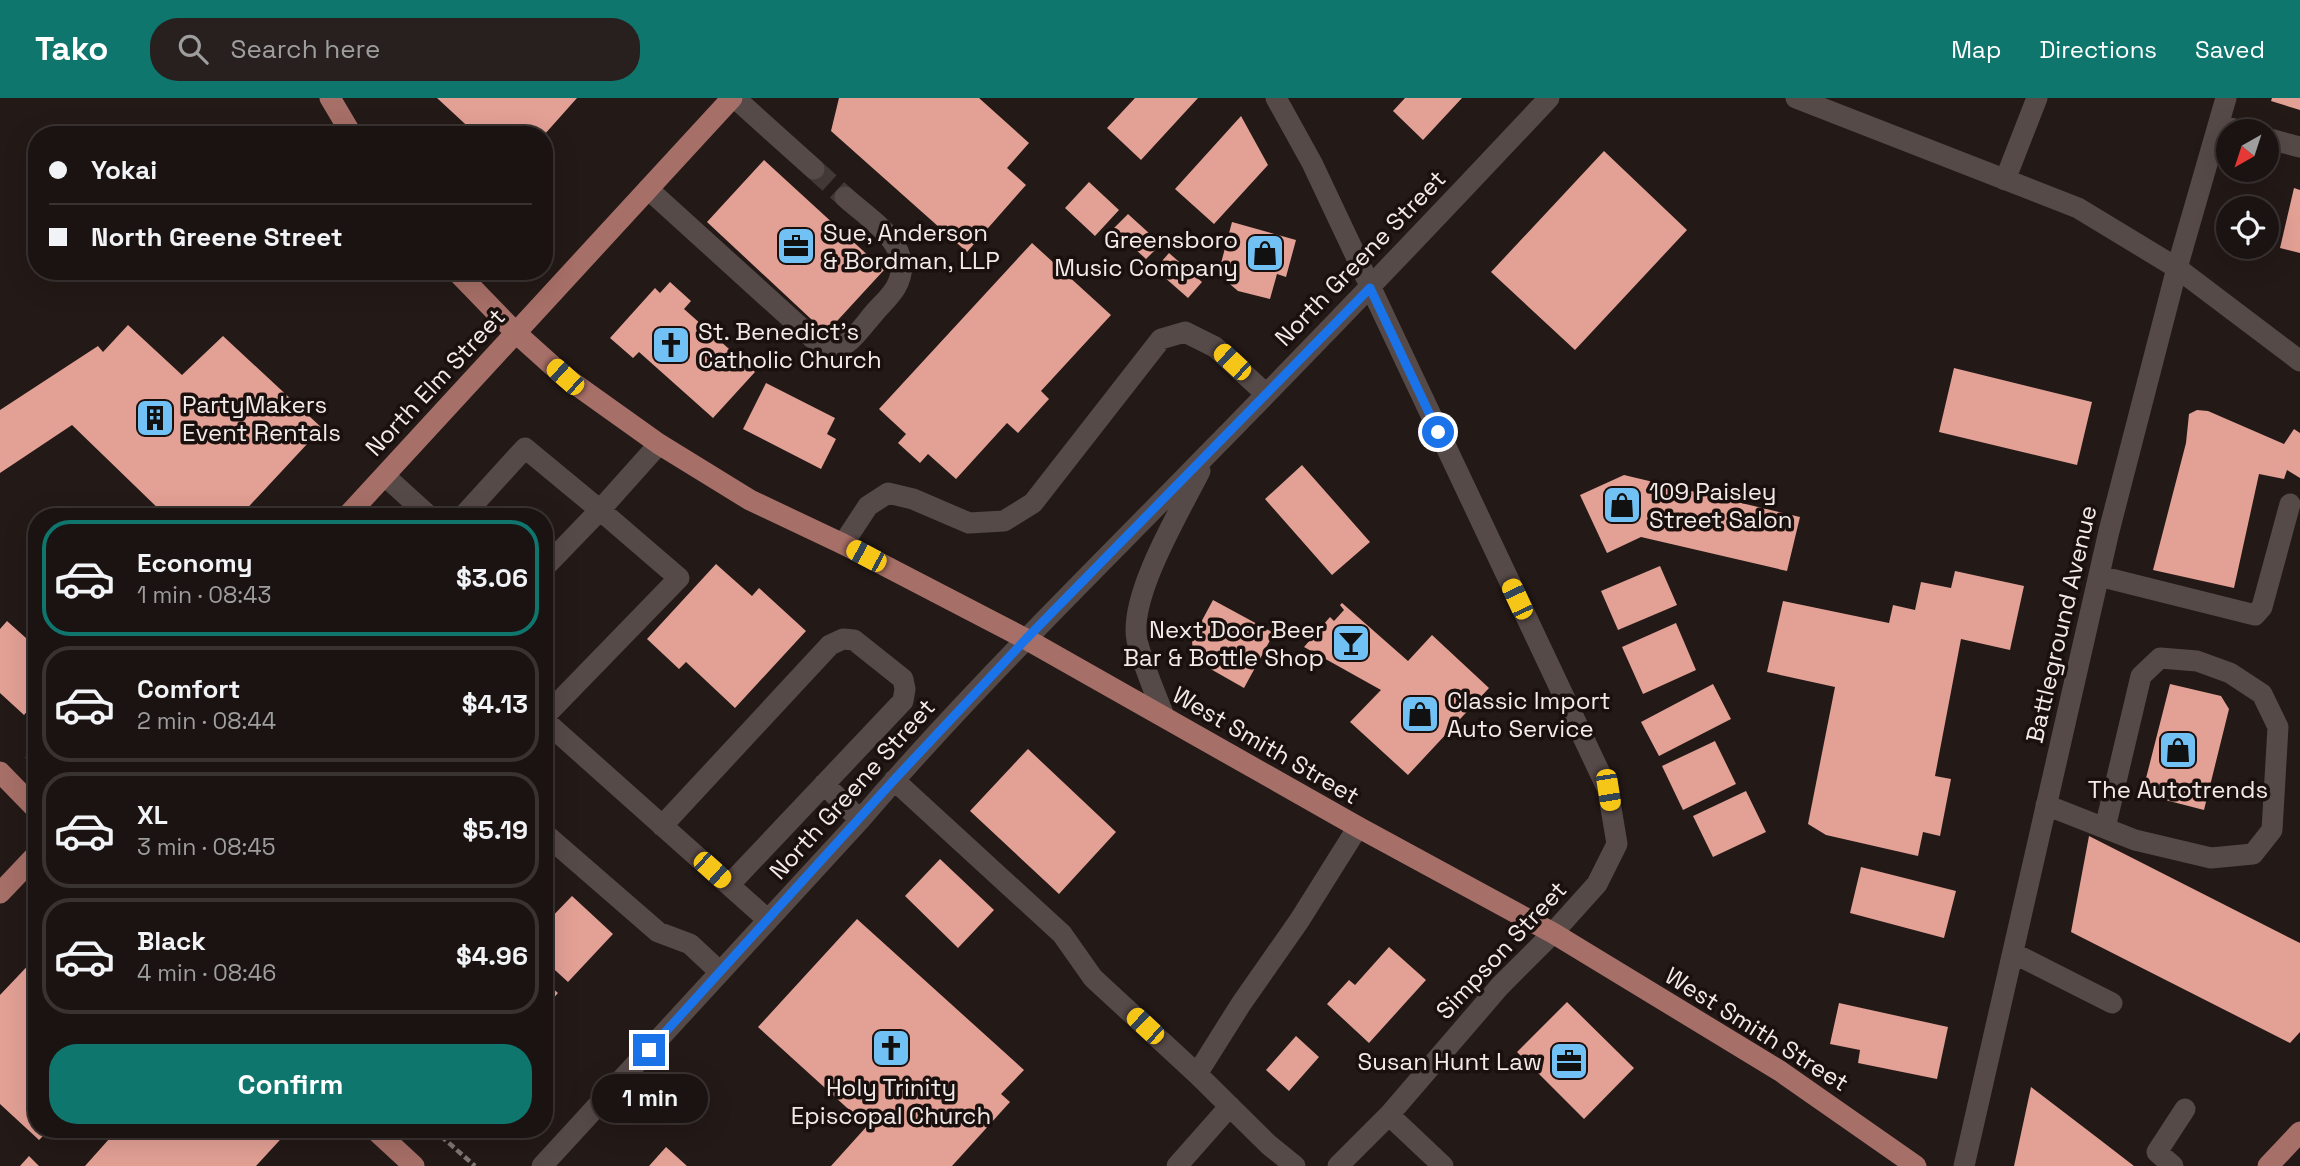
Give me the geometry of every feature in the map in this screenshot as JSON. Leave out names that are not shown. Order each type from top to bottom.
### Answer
[{"type":"main road","points":[[330,98],[347,126]]},
{"type":"main road","name":"North Elm Street","points":[[354,508],[734,98]]},
{"type":"main road","name":"West Smith Street","points":[[465,280],[516,333],[565,377],[659,444],[750,499],[1026,639],[1358,827],[1553,933],[1780,1070],[1916,1166]]},
{"type":"main road","points":[[0,772],[28,801]]},
{"type":"main road","points":[[0,893],[28,863]]},
{"type":"main road","points":[[2268,1166],[2300,1132]]},
{"type":"main road","points":[[384,1138],[414,1166]]},
{"type":"street","points":[[734,98],[814,169]]},
{"type":"street","name":"Simpson Street","points":[[1276,98],[1312,163],[1608,790],[1617,844],[1597,884],[1500,986],[1389,1115],[1338,1166]]},
{"type":"street","name":"North Greene Street","points":[[542,1166],[1026,639],[1370,288],[1549,98]]},
{"type":"street","points":[[1796,98],[2078,208],[2177,268],[2300,361]]},
{"type":"street","points":[[2005,180],[2037,98]]},
{"type":"street","name":"Battleground Avenue","points":[[2220,119],[2226,98]]},
{"type":"street","name":"Battleground Avenue","points":[[1964,1166],[2099,576],[2177,268],[2216,132]]},
{"type":"street","points":[[2279,141],[2300,146]]},
{"type":"street","points":[[648,189],[820,345],[832,351],[845,347],[896,288],[902,273],[902,256],[896,243],[845,197]]},
{"type":"street","points":[[843,544],[868,506],[888,493],[913,499],[969,523],[1004,521],[1033,503],[1161,339],[1185,332],[1216,347],[1266,394]]},
{"type":"street","points":[[553,559],[659,444]]},
{"type":"street","points":[[470,508],[524,448],[679,578],[553,710]]},
{"type":"street","name":"North Greene Street","points":[[1164,716],[1137,638],[1138,607],[1148,576],[1208,454]]},
{"type":"street","points":[[384,476],[420,508]]},
{"type":"street","points":[[2099,576],[2255,615],[2262,607],[2290,504]]},
{"type":"street","points":[[663,826],[830,645],[843,639],[854,640],[903,679],[903,701],[729,885]]},
{"type":"street","points":[[2046,805],[2135,840],[2211,858],[2252,854],[2273,830],[2278,727],[2262,694],[2230,673],[2197,661],[2160,658],[2141,676],[2105,828]]},
{"type":"street","points":[[553,727],[768,920]]},
{"type":"street","points":[[894,780],[1062,934],[1093,978],[1269,1145],[1295,1166]]},
{"type":"street","points":[[824,784],[860,820]]},
{"type":"street","points":[[1197,1074],[1358,827]]},
{"type":"street","points":[[553,841],[658,932],[690,944],[720,972]]},
{"type":"street","points":[[2012,953],[2112,1003]]},
{"type":"street","points":[[1177,1166],[1230,1106]]},
{"type":"street","points":[[2173,1166],[2157,1152],[2185,1109]]},
{"type":"street","points":[[1389,1115],[1443,1166]]},
{"type":"path","points":[[443,1138],[475,1166]]},
{"type":"building","points":[[437,98],[577,98],[552,126],[467,126]]},
{"type":"building","points":[[839,98],[979,98],[1029,143],[1007,168],[1026,185],[967,252],[831,131]]},
{"type":"building","points":[[1135,98],[1198,98],[1141,160],[1107,128]]},
{"type":"building","points":[[1405,98],[1462,98],[1423,140],[1393,111]]},
{"type":"building","points":[[2272,98],[2300,98],[2300,110],[2271,101]]},
{"type":"building","points":[[1241,116],[1268,165],[1214,224],[1175,189]]},
{"type":"building","points":[[1604,151],[1687,230],[1575,350],[1491,272]]},
{"type":"building","points":[[764,160],[884,270],[826,333],[707,222]]},
{"type":"building","points":[[1089,182],[1119,210],[1095,236],[1065,208]]},
{"type":"building","points":[[2294,188],[2300,190],[2300,253],[2280,248]]},
{"type":"building","points":[[1128,214],[1161,244],[1146,259],[1113,229]]},
{"type":"building","points":[[1232,222],[1296,240],[1286,277],[1277,274],[1270,299],[1238,291],[1225,280],[1228,269],[1220,267]]},
{"type":"building","points":[[1032,243],[1111,315],[1041,391],[1049,399],[1018,433],[1007,423],[956,479],[928,454],[920,463],[898,443],[906,434],[879,409]]},
{"type":"building","points":[[1169,253],[1202,282],[1188,298],[1155,269]]},
{"type":"building","name":"St. Benedict's Catholic Church","points":[[670,282],[691,301],[684,309],[755,372],[713,418],[639,352],[633,358],[610,338],[655,288],[660,293]]},
{"type":"building","name":"PartyMakers Event Rentals","points":[[128,325],[182,375],[223,336],[322,428],[247,508],[158,508],[72,425],[0,473],[0,410],[98,346],[103,352]]},
{"type":"building","points":[[1954,368],[2092,402],[2077,465],[1939,432]]},
{"type":"building","points":[[766,383],[835,418],[827,434],[836,439],[821,469],[743,429]]},
{"type":"building","points":[[2197,410],[2208,411],[2284,444],[2294,429],[2300,433],[2300,478],[2287,470],[2284,479],[2259,474],[2234,588],[2153,570],[2186,443],[2189,414]]},
{"type":"building","points":[[1302,465],[1370,542],[1332,575],[1265,499]]},
{"type":"building","points":[[1624,475],[1800,517],[1787,571],[1641,537],[1607,553],[1580,495]]},
{"type":"building","points":[[716,564],[752,596],[759,588],[806,631],[735,708],[686,662],[679,669],[647,639]]},
{"type":"building","points":[[1660,566],[1677,605],[1618,630],[1601,591]]},
{"type":"building","points":[[1955,571],[2024,586],[2010,650],[1961,639],[1935,776],[1951,779],[1940,836],[1923,832],[1918,856],[1826,835],[1808,824],[1835,687],[1767,672],[1783,601],[1889,623],[1893,605],[1915,610],[1921,582],[1951,588]]},
{"type":"building","points":[[1213,600],[1274,633],[1244,688],[1193,659],[1192,639]]},
{"type":"building","points":[[1342,603],[1408,661],[1432,635],[1489,688],[1408,775],[1350,722],[1381,690],[1304,647],[1330,617],[1334,621],[1344,610],[1340,605]]},
{"type":"building","points":[[7,621],[26,638],[28,636],[28,710],[24,715],[0,693],[0,629]]},
{"type":"building","points":[[1676,623],[1696,670],[1643,694],[1622,647]]},
{"type":"building","points":[[1713,684],[1731,719],[1659,756],[1641,722]]},
{"type":"building","points":[[2170,684],[2221,696],[2229,709],[2204,810],[2142,794]]},
{"type":"building","points":[[1715,741],[1736,784],[1683,810],[1662,766]]},
{"type":"building","points":[[1028,749],[1116,832],[1059,894],[970,811]]},
{"type":"building","points":[[1746,791],[1766,832],[1713,857],[1693,816]]},
{"type":"building","points":[[2089,836],[2300,943],[2300,1032],[2290,1043],[2071,932]]},
{"type":"building","points":[[940,859],[994,910],[958,948],[905,896]]},
{"type":"building","points":[[1861,867],[1956,891],[1944,938],[1850,913]]},
{"type":"building","points":[[572,896],[613,934],[568,982],[553,968],[553,916]]},
{"type":"building","name":"Holy Trinity Episcopal Church","points":[[857,919],[1024,1070],[1001,1094],[1010,1102],[952,1166],[831,1166],[867,1126],[758,1027]]},
{"type":"building","points":[[1389,947],[1426,980],[1369,1043],[1327,1004],[1349,980],[1355,985]]},
{"type":"building","points":[[28,965],[28,1130],[0,1104],[0,995]]},
{"type":"building","points":[[1567,1002],[1634,1068],[1584,1119],[1517,1052]]},
{"type":"building","points":[[1839,1003],[1948,1027],[1937,1079],[1858,1063],[1860,1050],[1830,1044]]},
{"type":"building","points":[[1296,1036],[1319,1057],[1289,1091],[1266,1070]]},
{"type":"building","points":[[2031,1087],[2099,1139],[2134,1166],[2014,1166]]},
{"type":"building","points":[[110,1138],[282,1138],[256,1166],[85,1166]]},
{"type":"building","points":[[666,1147],[687,1166],[649,1166]]},
{"type":"building","points":[[29,1156],[39,1166],[20,1166]]},
{"type":"tunnel","points":[[814,169],[845,197]]},
{"type":"place","name":"Sue, Anderson & Bordman, LLP","points":[[796,246]]},
{"type":"place","name":"Greensboro Music Company","points":[[1265,253]]},
{"type":"place","name":"St. Benedict's Catholic Church","points":[[671,345]]},
{"type":"place","name":"PartyMakers Event Rentals","points":[[155,418]]},
{"type":"place","name":"109 Paisley Street Salon","points":[[1622,505]]},
{"type":"place","name":"Next Door Beer Bar & Bottle Shop","points":[[1351,643]]},
{"type":"place","name":"Classic Import Auto Service","points":[[1420,714]]},
{"type":"place","name":"The Autotrends","points":[[2178,750]]},
{"type":"place","name":"Holy Trinity Episcopal Church","points":[[891,1048]]},
{"type":"place","name":"Susan Hunt Law","points":[[1569,1061]]},
{"type":"route","points":[[649,1050],[1026,639],[1370,288],[1438,432]]}]
